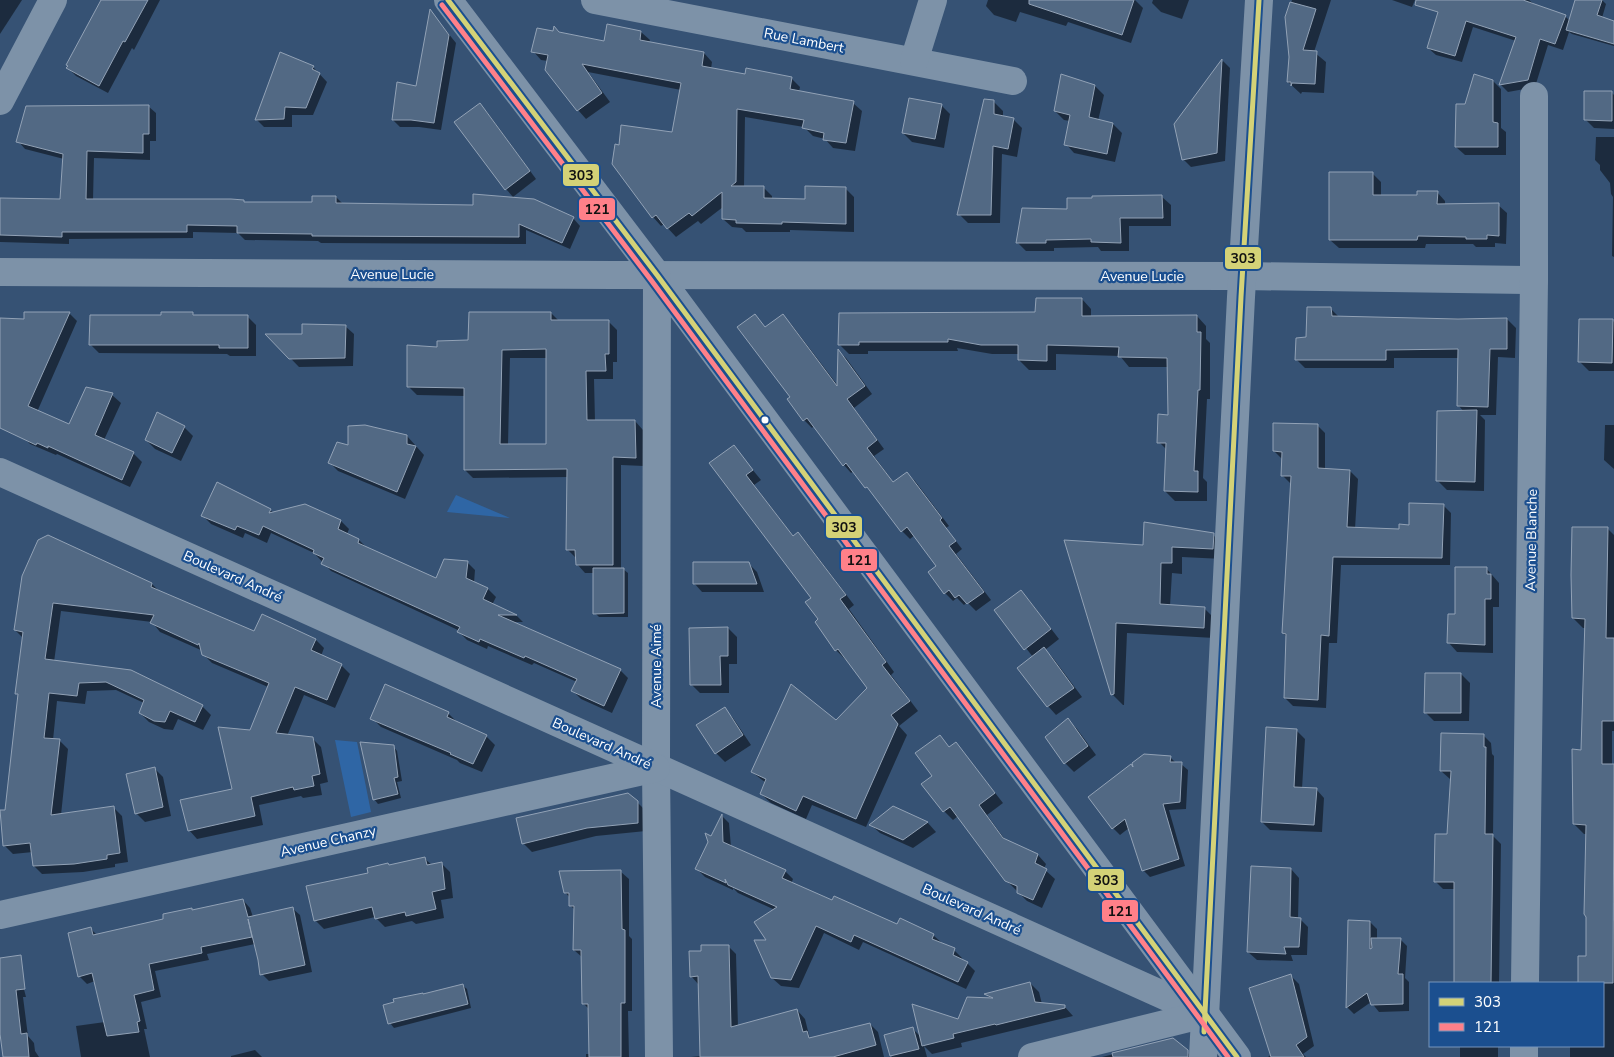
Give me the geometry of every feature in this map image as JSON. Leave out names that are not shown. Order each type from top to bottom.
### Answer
[{"type":"street","points":[[0,100],[53,0]]},
{"type":"street","points":[[448,0],[657,275],[1238,1057]]},
{"type":"street","name":"Rue Lambert","points":[[595,0],[1013,81]]},
{"type":"street","points":[[914,61],[933,0]]},
{"type":"street","points":[[1203,1057],[1259,0]]},
{"type":"street","name":"Avenue Blanche","points":[[1525,982],[1534,280],[1534,96]]},
{"type":"street","name":"Avenue Lucie","points":[[0,272],[1243,276],[1534,280]]},
{"type":"street","name":"Avenue Aimé","points":[[657,275],[656,768],[659,1057]]},
{"type":"street","name":"Boulevard André","points":[[0,472],[1205,1014]]},
{"type":"street","name":"Avenue Chanzy","points":[[0,915],[656,768]]},
{"type":"street","points":[[1032,1057],[1205,1014]]},
{"type":"shaded area","points":[[456,495],[510,518],[447,512]]},
{"type":"shaded area","points":[[335,740],[357,742],[371,812],[351,817]]},
{"type":"building","points":[[101,0],[148,0],[99,86],[66,68],[68,66],[66,65]]},
{"type":"building","points":[[1029,0],[1134,0],[1122,35],[1029,4]]},
{"type":"building","points":[[1416,0],[1523,0],[1566,15],[1555,44],[1540,39],[1528,80],[1499,85],[1516,37],[1466,21],[1455,56],[1427,48],[1438,12],[1415,5]]},
{"type":"building","points":[[1575,0],[1602,0],[1597,15],[1614,21],[1614,44],[1566,30]]},
{"type":"building","points":[[1290,2],[1316,9],[1303,50],[1317,51],[1315,84],[1292,83],[1291,86],[1291,82],[1287,82],[1289,57],[1285,17]]},
{"type":"building","points":[[430,9],[449,35],[434,123],[392,120],[397,82],[416,86]]},
{"type":"building","points":[[607,24],[641,31],[640,40],[704,52],[702,66],[745,74],[746,68],[792,77],[790,89],[854,101],[846,143],[823,140],[824,133],[802,128],[804,120],[737,109],[736,182],[731,186],[764,186],[764,198],[805,199],[805,186],[846,187],[846,224],[736,223],[736,220],[722,219],[722,192],[692,216],[689,213],[667,229],[656,215],[652,218],[612,164],[615,144],[619,145],[621,125],[672,132],[681,83],[582,64],[602,93],[577,111],[545,70],[548,55],[531,52],[537,28],[553,31],[554,26],[559,32],[604,41]]},
{"type":"building","points":[[280,52],[314,66],[312,69],[320,73],[306,108],[285,107],[284,119],[255,120]]},
{"type":"building","points":[[1222,59],[1217,153],[1182,160],[1174,124]]},
{"type":"building","points":[[1061,74],[1095,85],[1089,117],[1113,123],[1107,154],[1064,145],[1070,115],[1054,111]]},
{"type":"building","points":[[1474,74],[1493,80],[1493,122],[1498,123],[1498,147],[1455,147],[1456,104],[1465,104]]},
{"type":"building","points":[[1584,91],[1612,91],[1612,121],[1584,120]]},
{"type":"building","points":[[909,98],[942,104],[935,139],[902,133]]},
{"type":"building","points":[[984,99],[994,100],[994,114],[1014,118],[1008,149],[993,146],[991,215],[957,215]]},
{"type":"building","points":[[480,103],[530,171],[505,190],[454,122]]},
{"type":"building","points":[[149,105],[149,134],[143,134],[143,153],[87,151],[86,199],[231,199],[244,200],[244,202],[312,202],[312,196],[336,196],[336,203],[473,205],[473,194],[534,199],[574,217],[562,243],[519,224],[519,237],[312,236],[312,234],[237,233],[237,226],[187,225],[187,232],[62,232],[62,237],[0,235],[0,198],[60,199],[63,154],[16,142],[26,106]]},
{"type":"building","points":[[1329,172],[1373,172],[1373,195],[1417,195],[1417,191],[1438,191],[1437,204],[1499,203],[1499,236],[1487,235],[1487,239],[1418,236],[1417,240],[1329,240]]},
{"type":"building","points":[[1162,195],[1163,218],[1120,218],[1121,243],[1091,242],[1091,239],[1046,240],[1046,243],[1016,243],[1022,208],[1067,209],[1067,198]]},
{"type":"building","points":[[1036,298],[1082,298],[1082,316],[1197,315],[1197,332],[1201,332],[1200,390],[1198,390],[1194,471],[1198,471],[1198,492],[1164,491],[1166,443],[1157,443],[1158,414],[1168,415],[1167,358],[1118,357],[1119,347],[1047,345],[1047,361],[1018,360],[1018,345],[981,345],[948,339],[948,342],[859,342],[859,345],[838,345],[839,313],[1035,312]]},
{"type":"building","points":[[1307,307],[1331,307],[1332,316],[1458,319],[1507,318],[1507,349],[1490,349],[1488,407],[1457,406],[1458,349],[1386,350],[1386,360],[1295,360],[1296,338],[1306,337]]},
{"type":"building","points":[[24,312],[70,312],[28,406],[69,424],[86,387],[113,393],[95,435],[134,452],[122,480],[48,446],[48,448],[37,443],[36,445],[0,428],[0,318],[24,319]]},
{"type":"building","points":[[161,312],[193,312],[193,315],[248,315],[248,348],[219,348],[219,345],[89,345],[90,315],[161,315]]},
{"type":"building","points":[[469,312],[551,312],[551,320],[609,320],[609,354],[605,354],[606,371],[586,371],[587,420],[635,420],[636,458],[613,457],[613,565],[576,565],[575,550],[566,550],[567,469],[464,470],[464,388],[407,387],[407,345],[437,347],[437,341],[468,340]],"holes":[[[546,349],[546,444],[500,444],[502,350]]]},
{"type":"building","points":[[755,314],[765,327],[783,314],[837,386],[838,349],[865,386],[847,399],[877,440],[867,448],[893,482],[907,472],[942,518],[940,520],[956,541],[949,546],[984,592],[967,604],[959,595],[955,598],[949,590],[944,594],[928,572],[936,566],[907,527],[901,532],[846,463],[843,466],[807,418],[803,421],[787,399],[790,397],[737,327]]},
{"type":"building","points":[[1579,319],[1613,319],[1612,363],[1578,362]]},
{"type":"building","points":[[302,324],[346,325],[345,358],[289,359],[265,334],[302,334]]},
{"type":"building","points":[[1477,410],[1475,482],[1436,481],[1437,411]]},
{"type":"building","points":[[157,412],[185,426],[172,453],[145,440]]},
{"type":"building","points":[[1273,423],[1318,424],[1318,468],[1350,470],[1347,527],[1399,529],[1399,524],[1409,525],[1409,503],[1444,504],[1442,558],[1333,557],[1329,636],[1321,635],[1318,700],[1284,698],[1286,634],[1282,633],[1291,476],[1281,476],[1282,452],[1273,451]]},
{"type":"building","points":[[365,425],[407,435],[407,444],[416,446],[397,492],[328,463],[337,442],[348,445],[348,426]]},
{"type":"building","points":[[734,445],[753,470],[746,475],[793,536],[798,532],[846,595],[840,599],[886,662],[882,665],[910,701],[891,715],[898,724],[856,819],[803,796],[796,811],[760,794],[766,779],[751,772],[791,684],[836,720],[867,688],[838,649],[835,651],[815,622],[818,619],[805,602],[811,598],[709,463]]},
{"type":"building","points":[[217,482],[271,509],[269,513],[305,504],[341,520],[338,529],[359,539],[358,543],[436,578],[444,559],[468,561],[466,578],[488,588],[483,599],[517,615],[498,615],[621,669],[604,706],[571,691],[577,679],[525,656],[524,658],[480,639],[479,642],[457,632],[460,627],[321,564],[324,558],[313,553],[314,550],[263,526],[259,535],[237,526],[235,530],[201,516]]},
{"type":"building","points":[[1144,522],[1214,533],[1213,549],[1172,547],[1172,563],[1161,563],[1160,604],[1205,607],[1204,628],[1116,623],[1114,694],[1111,695],[1064,540],[1143,545]]},
{"type":"building","points":[[1572,527],[1608,527],[1606,638],[1614,638],[1614,721],[1602,721],[1602,764],[1614,764],[1613,983],[1578,982],[1578,956],[1586,956],[1586,917],[1584,914],[1586,825],[1573,824],[1572,749],[1581,750],[1585,619],[1572,618]]},
{"type":"building","points":[[48,535],[152,583],[151,587],[254,631],[262,614],[316,639],[311,650],[342,664],[327,700],[295,687],[276,733],[313,737],[320,774],[312,776],[314,786],[294,790],[293,787],[251,797],[255,816],[188,831],[180,800],[232,789],[218,727],[250,730],[269,683],[202,655],[199,643],[198,645],[150,623],[154,615],[53,603],[45,659],[131,670],[203,705],[195,722],[170,711],[165,722],[154,721],[139,713],[144,700],[106,682],[79,683],[77,696],[49,693],[44,738],[60,739],[51,815],[114,806],[120,853],[107,855],[107,859],[74,864],[33,866],[30,843],[3,846],[0,810],[5,810],[18,694],[15,694],[23,632],[14,630],[22,576],[38,540]]},
{"type":"building","points":[[693,562],[749,562],[757,584],[693,584]]},
{"type":"building","points":[[1455,567],[1487,567],[1487,574],[1491,574],[1491,599],[1485,599],[1485,645],[1447,643],[1448,614],[1455,614]]},
{"type":"building","points":[[593,568],[624,568],[624,613],[593,614]]},
{"type":"building","points":[[1021,590],[1051,629],[1024,650],[994,610]]},
{"type":"building","points":[[728,627],[728,656],[720,656],[721,685],[690,685],[689,628]]},
{"type":"building","points":[[1044,647],[1074,688],[1047,707],[1017,668]]},
{"type":"building","points":[[1425,673],[1461,673],[1461,713],[1424,713]]},
{"type":"building","points":[[385,684],[449,712],[447,717],[487,735],[473,764],[370,719]]},
{"type":"building","points":[[725,707],[743,735],[715,754],[696,725]]},
{"type":"building","points":[[1068,718],[1088,746],[1064,764],[1045,737]]},
{"type":"building","points":[[1266,727],[1297,729],[1294,787],[1317,788],[1314,825],[1261,822]]},
{"type":"building","points":[[1441,733],[1484,734],[1484,747],[1486,747],[1485,834],[1493,834],[1491,982],[1454,982],[1454,882],[1434,882],[1435,834],[1447,834],[1451,771],[1440,771]]},
{"type":"building","points":[[940,735],[949,747],[956,742],[995,793],[979,805],[1003,838],[1038,854],[1035,863],[1047,869],[1033,900],[1017,893],[1017,886],[1005,881],[950,807],[943,812],[921,784],[932,776],[915,753]]},
{"type":"building","points":[[360,742],[394,745],[398,777],[394,778],[398,794],[373,800]]},
{"type":"building","points":[[1144,754],[1171,756],[1170,762],[1182,762],[1180,802],[1163,804],[1179,859],[1142,871],[1125,819],[1112,829],[1088,797],[1131,764],[1133,767],[1132,763]]},
{"type":"building","points":[[155,767],[163,807],[135,814],[126,774]]},
{"type":"building","points":[[628,793],[638,801],[638,823],[587,828],[522,844],[516,818]]},
{"type":"building","points":[[893,806],[928,822],[903,840],[869,825]]},
{"type":"building","points":[[722,814],[723,842],[786,870],[782,878],[832,900],[834,896],[897,924],[900,918],[934,934],[932,939],[955,948],[953,955],[968,962],[958,982],[854,935],[851,942],[816,926],[791,980],[771,978],[754,940],[766,940],[754,922],[777,907],[728,885],[725,879],[726,883],[695,869],[708,842],[705,833],[711,836]]},
{"type":"building","points":[[425,857],[427,865],[442,862],[445,889],[432,892],[436,909],[406,916],[405,912],[375,919],[372,907],[314,921],[306,886],[368,873],[367,868]]},
{"type":"building","points":[[1251,866],[1291,868],[1290,917],[1301,918],[1299,947],[1284,947],[1286,954],[1247,952]]},
{"type":"building","points":[[621,870],[622,929],[625,930],[625,1003],[621,1003],[621,1057],[589,1057],[588,1004],[582,1004],[581,950],[573,950],[574,906],[569,906],[569,893],[564,893],[559,871]]},
{"type":"building","points":[[243,899],[248,917],[293,907],[305,965],[260,975],[258,960],[248,919],[252,937],[201,947],[202,953],[149,964],[154,990],[134,995],[140,1021],[137,1022],[139,1032],[107,1036],[92,973],[78,977],[68,933],[91,927],[93,935],[163,919],[163,914]]},
{"type":"building","points":[[1348,920],[1370,921],[1370,949],[1372,948],[1371,938],[1401,938],[1398,974],[1403,974],[1403,1004],[1371,1005],[1367,993],[1346,1008]]},
{"type":"building","points":[[701,945],[729,945],[731,1027],[797,1009],[803,1032],[807,1031],[809,1038],[870,1023],[876,1045],[833,1057],[700,1057],[698,976],[690,977],[689,951],[701,951]]},
{"type":"building","points":[[21,955],[25,989],[16,990],[21,1034],[27,1033],[29,1057],[3,1057],[0,1034],[0,958]]},
{"type":"building","points":[[1291,974],[1307,1037],[1296,1045],[1304,1057],[1271,1057],[1249,988]]},
{"type":"building","points":[[1030,982],[1035,1002],[1065,1005],[1065,1008],[953,1034],[954,1038],[922,1046],[912,1004],[958,1019],[967,997],[993,998],[984,994]]},
{"type":"building","points":[[463,984],[468,1004],[388,1024],[383,1005],[394,1002],[393,999]]},
{"type":"building","points":[[913,1027],[919,1049],[890,1056],[884,1035]]},
{"type":"building","points":[[1173,1038],[1188,1050],[1188,1057],[1113,1057],[1112,1053]]},
{"type":"transit line","name":"303","points":[[448,0],[657,275],[1237,1057]]},
{"type":"transit line","name":"303","points":[[1204,1032],[1241,297],[1259,0]]},
{"type":"transit line","name":"121","points":[[442,5],[651,280],[1228,1057]]}]
